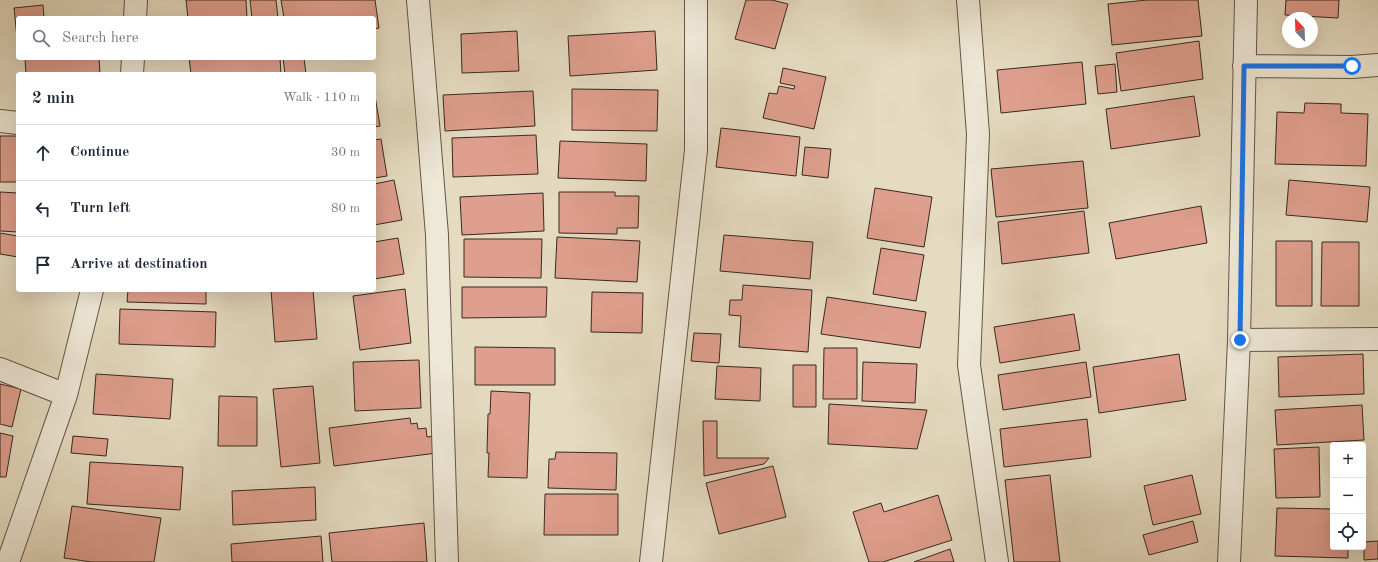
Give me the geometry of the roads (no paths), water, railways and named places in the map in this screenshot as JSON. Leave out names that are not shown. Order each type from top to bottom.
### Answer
[{"type":"street","points":[[135,16],[136,0]]},
{"type":"street","points":[[418,0],[437,235],[447,562]]},
{"type":"street","points":[[651,562],[696,150],[696,0]]},
{"type":"street","points":[[968,0],[978,134],[968,365],[997,562]]},
{"type":"street","points":[[1229,562],[1240,340],[1246,0]]},
{"type":"street","points":[[132,72],[133,60]]},
{"type":"street","points":[[1244,66],[1378,65]]},
{"type":"street","points":[[0,121],[16,123]]},
{"type":"street","points":[[8,562],[66,395],[92,292]]},
{"type":"street","points":[[1240,340],[1378,339]]},
{"type":"street","points":[[0,369],[66,395]]}]
